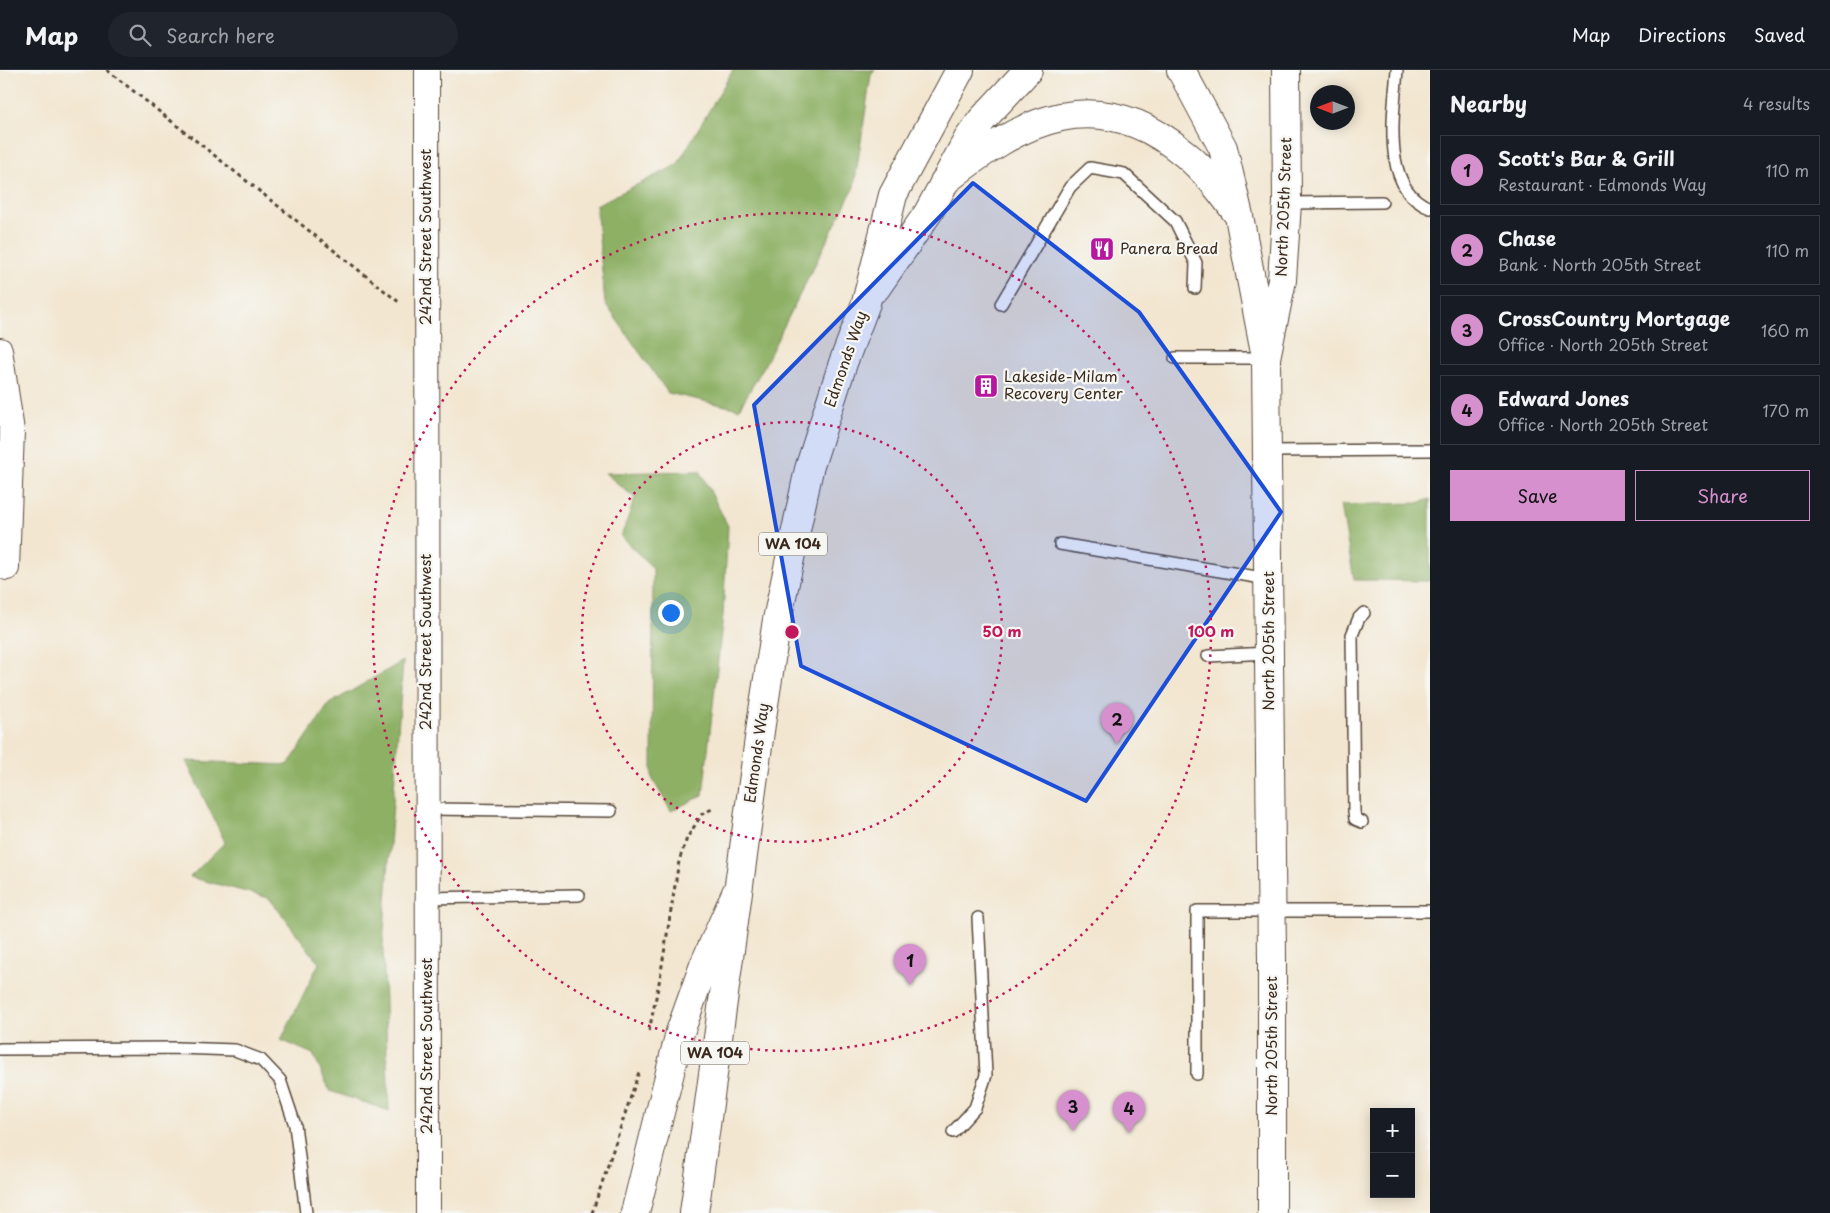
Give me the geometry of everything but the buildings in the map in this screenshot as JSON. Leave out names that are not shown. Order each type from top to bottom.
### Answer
[{"type":"main road","name":"Edmonds Way","points":[[694,1213],[736,892],[777,620],[809,469],[843,363],[866,304],[893,195],[960,70]]},
{"type":"main road","name":"Edmonds Way","points":[[866,304],[928,213],[944,182],[981,121],[1028,70]]},
{"type":"main road","points":[[1181,70],[1222,148],[1239,216],[1266,358]]},
{"type":"main road","name":"North 205th Street","points":[[1272,1213],[1272,910],[1266,358],[1282,280],[1287,203],[1286,70]]},
{"type":"main road","points":[[944,182],[1004,140],[1038,122],[1065,114],[1098,114],[1141,126],[1174,146],[1213,182],[1239,216]]},
{"type":"main road","points":[[635,1213],[680,1032],[704,965],[736,892]]},
{"type":"street","name":"242nd Street Southwest","points":[[427,70],[426,809],[428,1213]]},
{"type":"street","points":[[0,350],[12,431],[6,568]]},
{"type":"lane","points":[[1397,70],[1392,138],[1399,178],[1419,204],[1430,208]]},
{"type":"lane","points":[[1001,304],[1070,187],[1090,168],[1124,174],[1176,221],[1196,263],[1195,288]]},
{"type":"lane","points":[[1287,203],[1382,202]]},
{"type":"lane","points":[[1175,358],[1266,358]]},
{"type":"lane","points":[[1267,452],[1430,450]]},
{"type":"lane","points":[[1060,544],[1269,580]]},
{"type":"lane","points":[[1362,822],[1355,819],[1354,811],[1352,635],[1359,618],[1364,613]]},
{"type":"lane","points":[[1208,656],[1269,653]]},
{"type":"lane","points":[[426,809],[612,811]]},
{"type":"lane","points":[[427,898],[579,895]]},
{"type":"lane","points":[[1197,1074],[1197,911],[1430,911]]},
{"type":"lane","points":[[953,1132],[975,1108],[986,1075],[978,918]]},
{"type":"lane","points":[[0,1049],[177,1048],[235,1050],[262,1060],[280,1080],[295,1125],[306,1213]]},
{"type":"path","points":[[108,70],[426,324]]},
{"type":"path","points":[[649,1032],[679,862],[686,838],[702,814],[712,809]]},
{"type":"path","points":[[592,1213],[640,1068]]},
{"type":"highlighted area","points":[[973,183],[1139,312],[1281,512],[1086,801],[801,666],[754,405]]},
{"type":"green space","points":[[733,70],[875,70],[871,75],[854,187],[763,368],[739,409],[668,393],[605,303],[596,205],[677,165]]},
{"type":"green space","points":[[700,471],[728,526],[723,615],[703,795],[671,811],[652,778],[653,568],[621,537],[635,498],[605,473]]},
{"type":"green space","points":[[1430,499],[1430,581],[1354,580],[1341,505],[1418,503]]},
{"type":"green space","points":[[403,661],[383,945],[389,1111],[330,1091],[313,1054],[281,1040],[319,963],[269,898],[190,877],[225,842],[186,761],[288,765],[329,704]]},
{"type":"place","name":"Panera Bread","points":[[1102,249]]},
{"type":"place","name":"Lakeside-Milam Recovery Center","points":[[986,386]]},
{"type":"place","name":"Chase","points":[[1117,744]]},
{"type":"place","name":"Scott's Bar & Grill","points":[[910,985]]},
{"type":"place","name":"CrossCountry Mortgage","points":[[1073,1131]]},
{"type":"place","name":"Edward Jones","points":[[1129,1133]]}]
